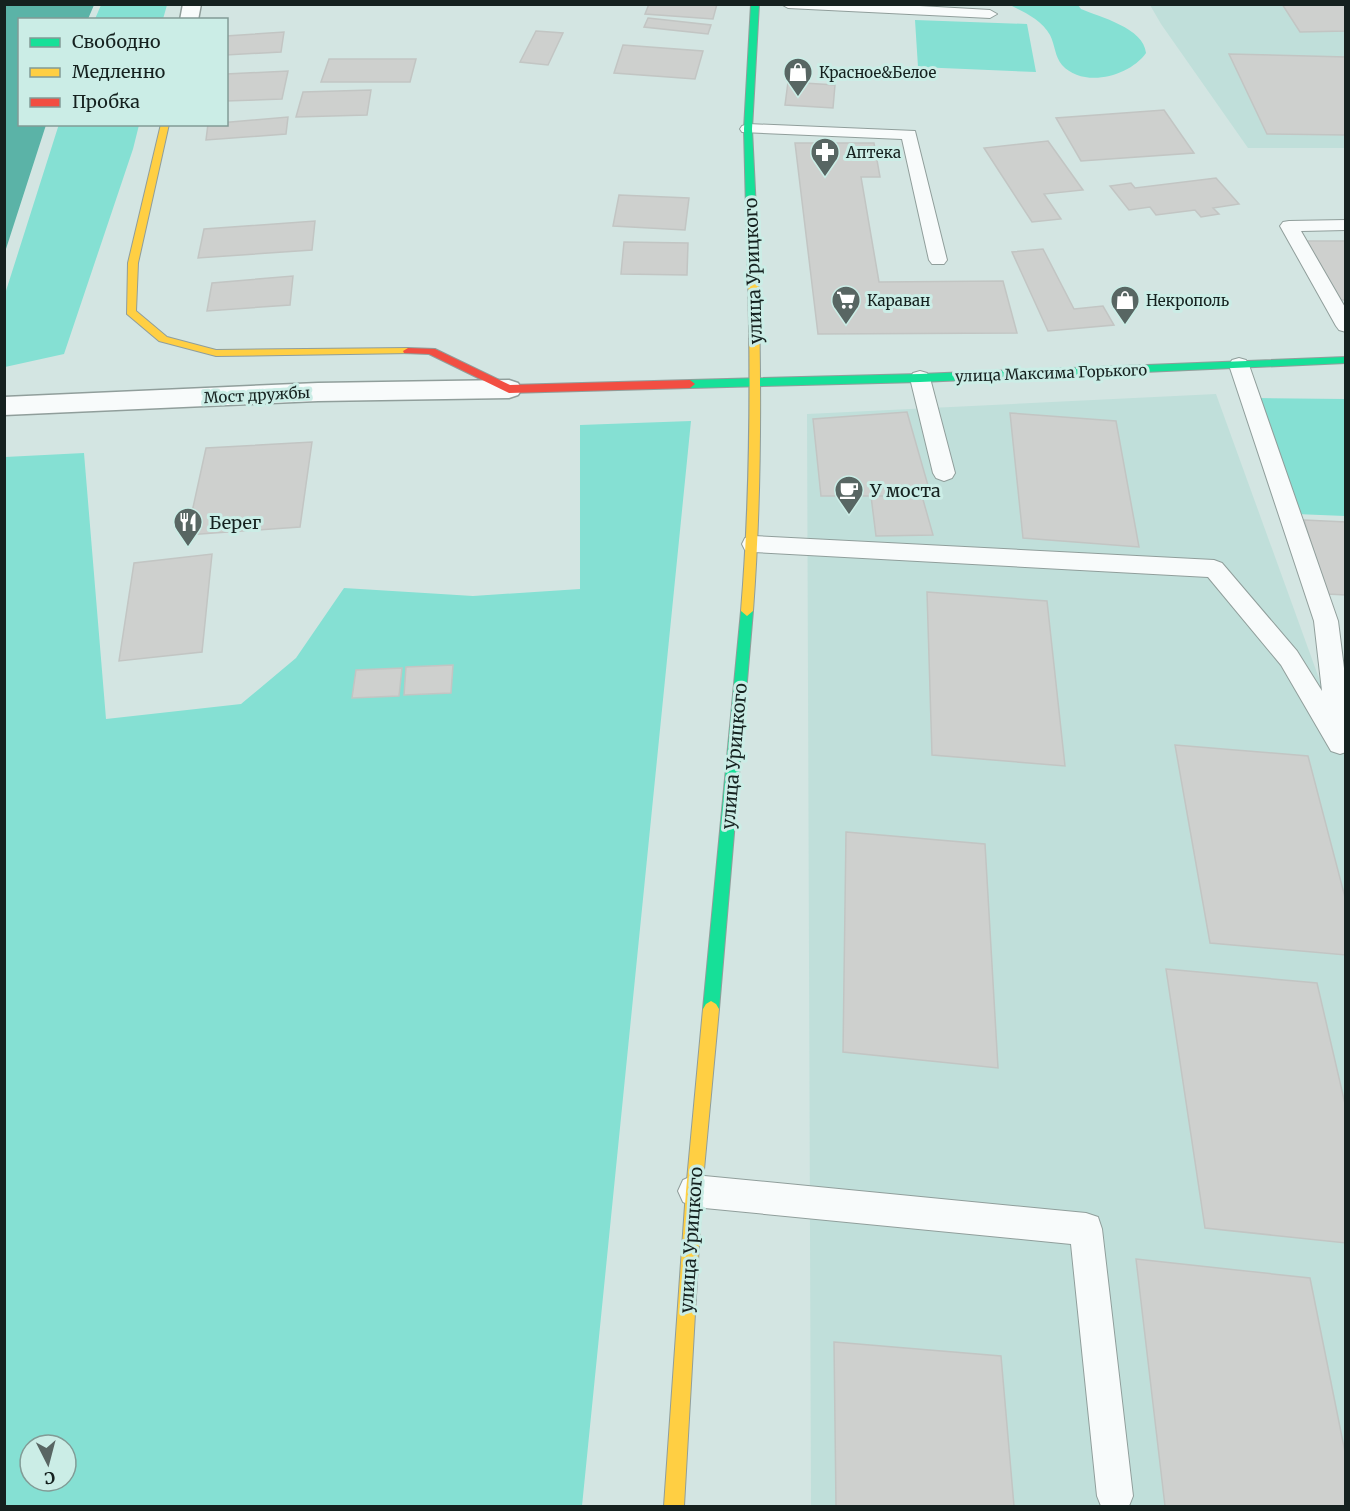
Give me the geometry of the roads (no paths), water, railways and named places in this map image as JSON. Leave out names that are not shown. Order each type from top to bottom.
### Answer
[{"type":"main road","name":"улица Урицкого","points":[[674,1506],[694,1191],[753,544],[757,382],[748,129],[755,4]]},
{"type":"main road","points":[[165,126],[133,263],[131,312],[163,339],[216,353],[431,351],[509,389]]},
{"type":"main road","name":"улица Максима Горького","points":[[509,389],[920,378],[1346,360]]},
{"type":"street","name":"Мост дружбы","points":[[4,406],[318,392],[509,389]]},
{"type":"lane","points":[[788,4],[990,14]]},
{"type":"lane","points":[[748,129],[909,134],[938,260]]},
{"type":"lane","points":[[1346,225],[1289,226],[1346,326]]},
{"type":"lane","points":[[1239,366],[1336,622],[1343,744]]},
{"type":"lane","points":[[920,378],[944,473]]},
{"type":"lane","points":[[753,544],[1214,569],[1289,658],[1343,744]]},
{"type":"lane","points":[[694,1191],[1086,1229],[1115,1496]]},
{"type":"place","name":"Красное&Белое","points":[[798,98]]},
{"type":"place","name":"Аптека","points":[[825,178]]},
{"type":"place","name":"Караван","points":[[846,326]]},
{"type":"place","name":"Некрополь","points":[[1125,326]]},
{"type":"place","name":"У моста","points":[[849,516]]},
{"type":"place","name":"Берег","points":[[188,548]]}]
